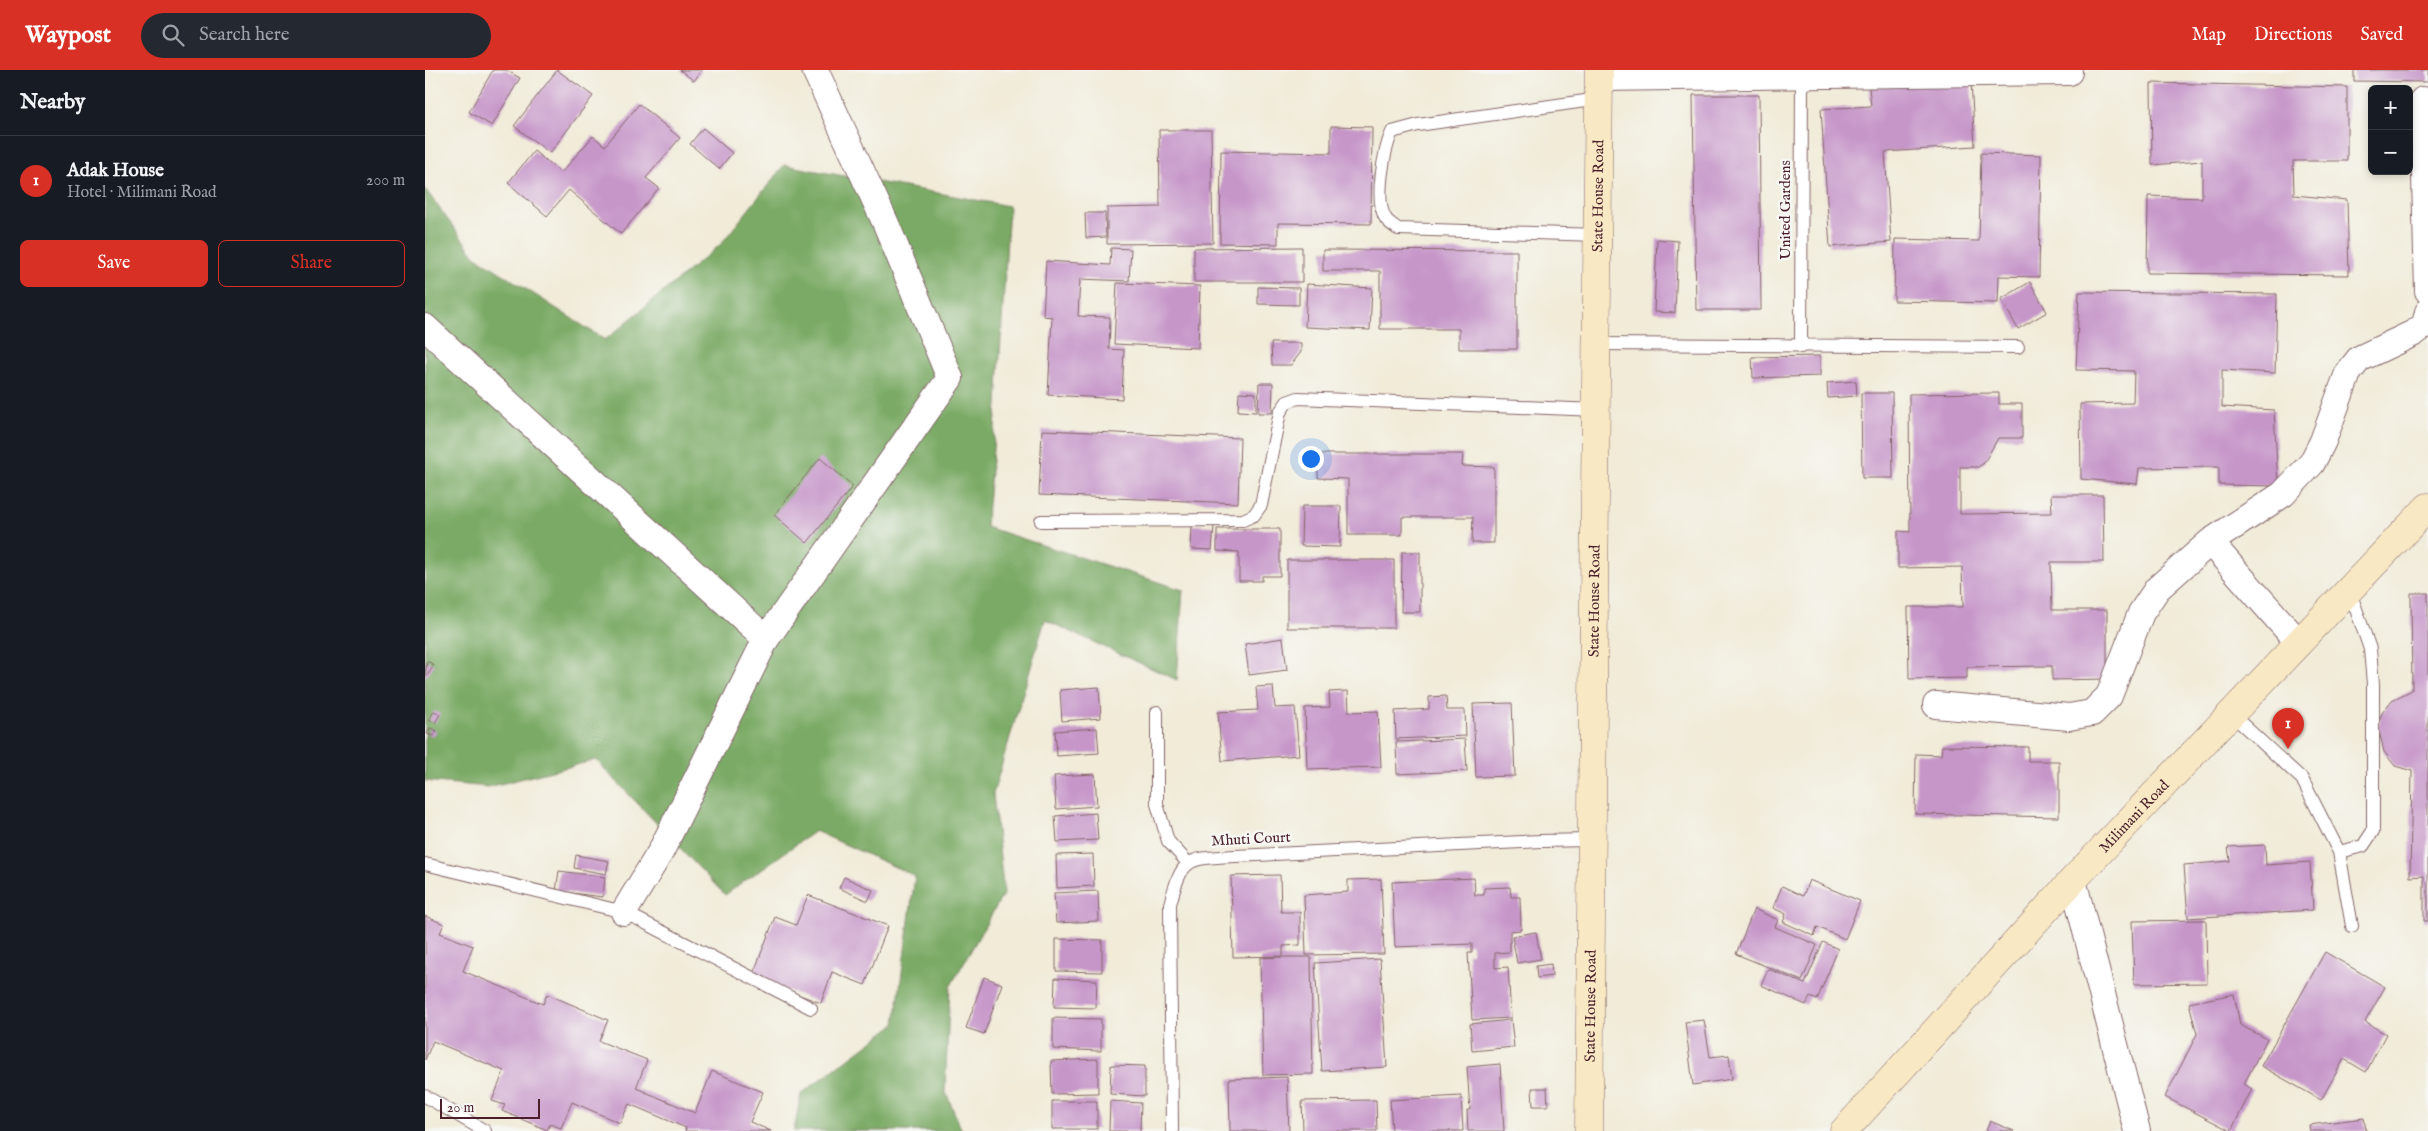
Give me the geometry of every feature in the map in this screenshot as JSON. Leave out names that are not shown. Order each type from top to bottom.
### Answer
[{"type":"main road","name":"State House Road","points":[[1589,1131],[1590,840],[1599,82]]},
{"type":"main road","name":"Milimani Road","points":[[1844,1131],[2073,880],[2428,507]]},
{"type":"street","points":[[624,912],[661,851],[766,639],[950,378],[886,224],[815,70]]},
{"type":"street","points":[[1599,82],[1802,74],[2069,72]]},
{"type":"street","points":[[2423,100],[2428,291]]},
{"type":"street","points":[[1936,705],[2069,717],[2093,713],[2109,696],[2141,613],[2157,589],[2210,542],[2283,494],[2312,463],[2323,441],[2348,374],[2359,359],[2414,333],[2425,325],[2428,312]]},
{"type":"street","points":[[425,327],[766,639]]},
{"type":"street","points":[[2210,542],[2298,642]]},
{"type":"street","points":[[2073,880],[2137,1131]]},
{"type":"lane","name":"United Gardens","points":[[1801,347],[1802,74]]},
{"type":"lane","points":[[1598,236],[1398,229],[1385,218],[1381,197],[1383,158],[1392,132],[1418,124],[1599,82]]},
{"type":"lane","points":[[1596,344],[1801,347],[2018,347]]},
{"type":"lane","points":[[1041,521],[1243,520],[1253,515],[1261,505],[1280,412],[1287,402],[1298,398],[1596,410]]},
{"type":"lane","points":[[2339,852],[2363,846],[2373,831],[2373,684],[2370,649],[2349,589]]},
{"type":"lane","points":[[1157,712],[1157,804],[1168,842],[1188,863],[1179,873],[1170,904],[1173,1131]]},
{"type":"lane","points":[[2230,713],[2302,778],[2339,852],[2352,926]]},
{"type":"lane","name":"Mhuti Court","points":[[1188,863],[1199,858],[1531,841],[1590,840]]},
{"type":"lane","points":[[425,864],[624,912],[811,1008]]},
{"type":"lane","points":[[425,1096],[485,1131]]},
{"type":"green space","points":[[784,165],[1009,206],[997,405],[986,527],[1183,590],[1177,680],[1045,620],[993,794],[1004,893],[950,987],[945,1090],[962,1131],[794,1131],[801,1094],[895,1024],[915,876],[815,831],[725,895],[596,760],[488,787],[425,781],[425,189],[475,256],[605,340],[721,244]]},
{"type":"building","points":[[493,70],[506,70],[520,78],[492,126],[469,112]]},
{"type":"building","points":[[557,70],[593,96],[550,153],[514,126]]},
{"type":"building","points":[[680,70],[702,70],[694,81]]},
{"type":"building","points":[[2354,70],[2428,70],[2428,82],[2354,81]]},
{"type":"building","points":[[1971,82],[1975,146],[1885,152],[1891,242],[1830,247],[1821,109],[1871,106],[1869,88]]},
{"type":"building","points":[[2151,83],[2347,87],[2347,161],[2293,161],[2294,195],[2347,200],[2349,275],[2147,273],[2148,196],[2202,198],[2202,161],[2152,165]]},
{"type":"building","points":[[1693,95],[1759,95],[1761,310],[1696,310]]},
{"type":"building","points":[[639,104],[680,138],[646,178],[659,188],[621,234],[569,190],[547,216],[508,183],[534,151],[561,173],[593,136],[605,146]]},
{"type":"building","points":[[1331,126],[1372,127],[1371,224],[1278,223],[1278,244],[1220,243],[1221,151],[1331,153]]},
{"type":"building","points":[[703,128],[732,153],[719,169],[690,144]]},
{"type":"building","points":[[1159,130],[1211,130],[1213,243],[1107,244],[1107,208],[1160,207]]},
{"type":"building","points":[[1981,153],[2041,155],[2039,277],[1999,276],[1998,303],[1894,301],[1895,239],[1979,241]]},
{"type":"building","points":[[1085,213],[1105,213],[1106,237],[1086,238]]},
{"type":"building","points":[[1657,239],[1678,241],[1675,313],[1654,312]]},
{"type":"building","points":[[1302,247],[1302,282],[1194,282],[1194,248]]},
{"type":"building","points":[[1111,248],[1131,249],[1129,281],[1080,279],[1078,316],[1110,317],[1109,349],[1124,350],[1122,399],[1048,395],[1052,317],[1043,316],[1046,261],[1110,265]]},
{"type":"building","points":[[1323,250],[1517,251],[1517,349],[1459,349],[1459,329],[1380,329],[1380,271],[1323,271]]},
{"type":"building","points":[[2030,282],[2047,312],[2018,329],[2001,299]]},
{"type":"building","points":[[1117,283],[1200,286],[1198,348],[1114,344]]},
{"type":"building","points":[[1307,284],[1372,288],[1370,330],[1305,327]]},
{"type":"building","points":[[1258,287],[1299,288],[1299,305],[1258,304]]},
{"type":"building","points":[[2079,292],[2277,294],[2275,373],[2222,370],[2222,407],[2274,410],[2278,486],[2219,485],[2219,467],[2139,468],[2137,484],[2081,479],[2080,404],[2133,403],[2134,371],[2076,370]]},
{"type":"building","points":[[1271,343],[1301,343],[1301,352],[1291,365],[1272,365]]},
{"type":"building","points":[[1820,356],[1820,376],[1753,378],[1752,357]]},
{"type":"building","points":[[1856,381],[1857,396],[1828,398],[1827,383]]},
{"type":"building","points":[[1259,383],[1273,383],[1272,413],[1258,413]]},
{"type":"building","points":[[1239,392],[1256,393],[1256,412],[1238,411]]},
{"type":"building","points":[[1861,393],[1892,393],[1893,478],[1862,478]]},
{"type":"building","points":[[1999,393],[1999,404],[2022,404],[2022,438],[1998,438],[1984,463],[1978,467],[1960,467],[1960,514],[2052,513],[2051,495],[2103,495],[2104,562],[2051,562],[2052,610],[2107,610],[2107,679],[2052,680],[2052,666],[1967,667],[1967,678],[1909,679],[1908,607],[1963,607],[1962,567],[1898,568],[1898,531],[1910,532],[1909,394]]},
{"type":"building","points":[[1042,430],[1240,438],[1238,503],[1039,495]]},
{"type":"building","points":[[1318,454],[1463,454],[1462,466],[1494,467],[1494,543],[1472,543],[1473,517],[1402,517],[1402,535],[1348,535],[1348,479],[1318,478]]},
{"type":"building","points":[[820,458],[853,486],[807,543],[774,515]]},
{"type":"building","points":[[1302,506],[1341,506],[1340,547],[1301,546]]},
{"type":"building","points":[[1192,525],[1214,526],[1212,550],[1191,549]]},
{"type":"building","points":[[1217,529],[1280,529],[1280,576],[1262,576],[1262,581],[1239,581],[1239,552],[1217,551]]},
{"type":"building","points":[[1402,552],[1420,552],[1420,612],[1401,612]]},
{"type":"building","points":[[1287,560],[1394,560],[1394,628],[1287,628]]},
{"type":"building","points":[[2411,593],[2428,593],[2428,921],[2424,921],[2424,876],[2410,877],[2412,771],[2395,766],[2384,752],[2378,726],[2382,713],[2392,700],[2412,690]]},
{"type":"building","points":[[1283,638],[1287,670],[1249,675],[1245,644]]},
{"type":"building","points":[[427,661],[434,665],[427,676],[425,675]]},
{"type":"building","points":[[1273,686],[1275,708],[1295,707],[1299,755],[1222,761],[1218,712],[1258,710],[1256,687]]},
{"type":"building","points":[[1099,687],[1101,718],[1062,721],[1060,690]]},
{"type":"building","points":[[1348,691],[1349,712],[1378,711],[1381,767],[1307,769],[1305,708],[1330,707],[1329,692]]},
{"type":"building","points":[[1446,696],[1447,710],[1465,710],[1466,736],[1396,739],[1395,711],[1429,709],[1429,697]]},
{"type":"building","points":[[1512,703],[1515,776],[1476,777],[1473,704]]},
{"type":"building","points":[[434,711],[440,714],[435,723],[429,720]]},
{"type":"building","points":[[430,728],[437,731],[433,736],[427,734]]},
{"type":"building","points":[[1097,728],[1099,753],[1057,756],[1055,731]]},
{"type":"building","points":[[1465,739],[1467,771],[1397,774],[1396,742]]},
{"type":"building","points":[[1942,746],[2028,747],[2028,761],[2059,761],[2059,817],[1915,814],[1916,754],[1941,755]]},
{"type":"building","points":[[1095,774],[1097,806],[1056,809],[1054,776]]},
{"type":"building","points":[[1096,813],[1098,840],[1057,842],[1055,816]]},
{"type":"building","points":[[2265,845],[2266,865],[2310,862],[2313,910],[2188,918],[2184,865],[2230,861],[2228,847]]},
{"type":"building","points":[[1093,854],[1094,886],[1057,888],[1056,855]]},
{"type":"building","points":[[576,855],[609,861],[606,874],[574,868]]},
{"type":"building","points":[[559,871],[605,877],[603,897],[556,891]]},
{"type":"building","points":[[1280,875],[1281,912],[1300,912],[1300,945],[1283,946],[1283,956],[1233,957],[1231,876]]},
{"type":"building","points":[[844,877],[873,890],[868,901],[839,888]]},
{"type":"building","points":[[1474,878],[1475,895],[1484,895],[1484,888],[1510,887],[1511,897],[1520,897],[1521,930],[1510,931],[1510,952],[1495,953],[1495,968],[1508,967],[1511,1018],[1472,1020],[1468,953],[1472,953],[1472,944],[1395,947],[1392,882]]},
{"type":"building","points":[[1381,879],[1384,954],[1306,955],[1304,895],[1348,892],[1348,880]]},
{"type":"building","points":[[1809,880],[1860,901],[1845,939],[1817,927],[1814,936],[1783,922],[1786,914],[1773,908],[1782,886],[1803,896]]},
{"type":"building","points":[[1098,891],[1099,921],[1056,923],[1054,893]]},
{"type":"building","points":[[808,895],[888,926],[865,985],[832,972],[821,1003],[752,977],[775,917],[796,925]]},
{"type":"building","points":[[1754,909],[1778,920],[1775,927],[1817,945],[1802,981],[1736,954]]},
{"type":"building","points":[[425,916],[444,924],[440,933],[473,946],[463,971],[543,1004],[547,994],[608,1020],[599,1041],[647,1060],[636,1088],[695,1113],[712,1071],[763,1092],[750,1122],[771,1131],[685,1131],[686,1128],[629,1104],[620,1123],[572,1102],[561,1128],[550,1124],[547,1130],[502,1111],[505,1105],[492,1101],[504,1071],[433,1041],[425,1060]]},
{"type":"building","points":[[2206,920],[2207,983],[2134,984],[2132,921]]},
{"type":"building","points":[[1536,932],[1541,959],[1517,963],[1512,936]]},
{"type":"building","points":[[1056,939],[1102,940],[1102,972],[1056,971]]},
{"type":"building","points":[[1823,942],[1838,949],[1817,1000],[1810,997],[1806,1005],[1761,985],[1768,969],[1805,984]]},
{"type":"building","points":[[2325,952],[2385,987],[2365,1022],[2386,1034],[2366,1072],[2344,1059],[2321,1100],[2261,1066]]},
{"type":"building","points":[[1311,957],[1313,1074],[1263,1075],[1260,958]]},
{"type":"building","points":[[1380,959],[1387,1067],[1322,1071],[1315,963]]},
{"type":"building","points":[[1551,964],[1552,976],[1537,978],[1536,966]]},
{"type":"building","points":[[984,977],[1002,984],[984,1034],[966,1028]]},
{"type":"building","points":[[1055,978],[1097,980],[1096,1008],[1054,1007]]},
{"type":"building","points":[[2234,994],[2240,1025],[2267,1039],[2244,1084],[2252,1089],[2231,1131],[2165,1097],[2197,1034],[2189,1003]]},
{"type":"building","points":[[1053,1018],[1101,1019],[1101,1051],[1053,1049]]},
{"type":"building","points":[[1511,1020],[1514,1047],[1472,1051],[1470,1024]]},
{"type":"building","points":[[1704,1020],[1710,1057],[1729,1055],[1732,1079],[1693,1085],[1685,1022]]},
{"type":"building","points":[[1098,1059],[1098,1093],[1052,1094],[1051,1061]]},
{"type":"building","points":[[1500,1064],[1504,1131],[1468,1131],[1467,1110],[1470,1110],[1467,1067]]},
{"type":"building","points":[[1111,1065],[1145,1066],[1145,1096],[1110,1094]]},
{"type":"building","points":[[1287,1077],[1289,1131],[1230,1131],[1229,1079]]},
{"type":"building","points":[[1532,1088],[1547,1088],[1548,1106],[1533,1106]]},
{"type":"building","points":[[1461,1096],[1463,1131],[1392,1131],[1390,1100]]},
{"type":"building","points":[[1376,1100],[1377,1131],[1303,1131],[1302,1101]]},
{"type":"building","points":[[1052,1101],[1097,1101],[1097,1129],[1052,1129]]},
{"type":"building","points":[[1110,1101],[1141,1103],[1140,1131],[1109,1131]]},
{"type":"building","points":[[2364,1118],[2366,1131],[2310,1131],[2309,1125]]},
{"type":"building","points":[[1990,1121],[2014,1131],[1986,1131]]},
{"type":"place","name":"Adak House","points":[[2288,749]]}]
